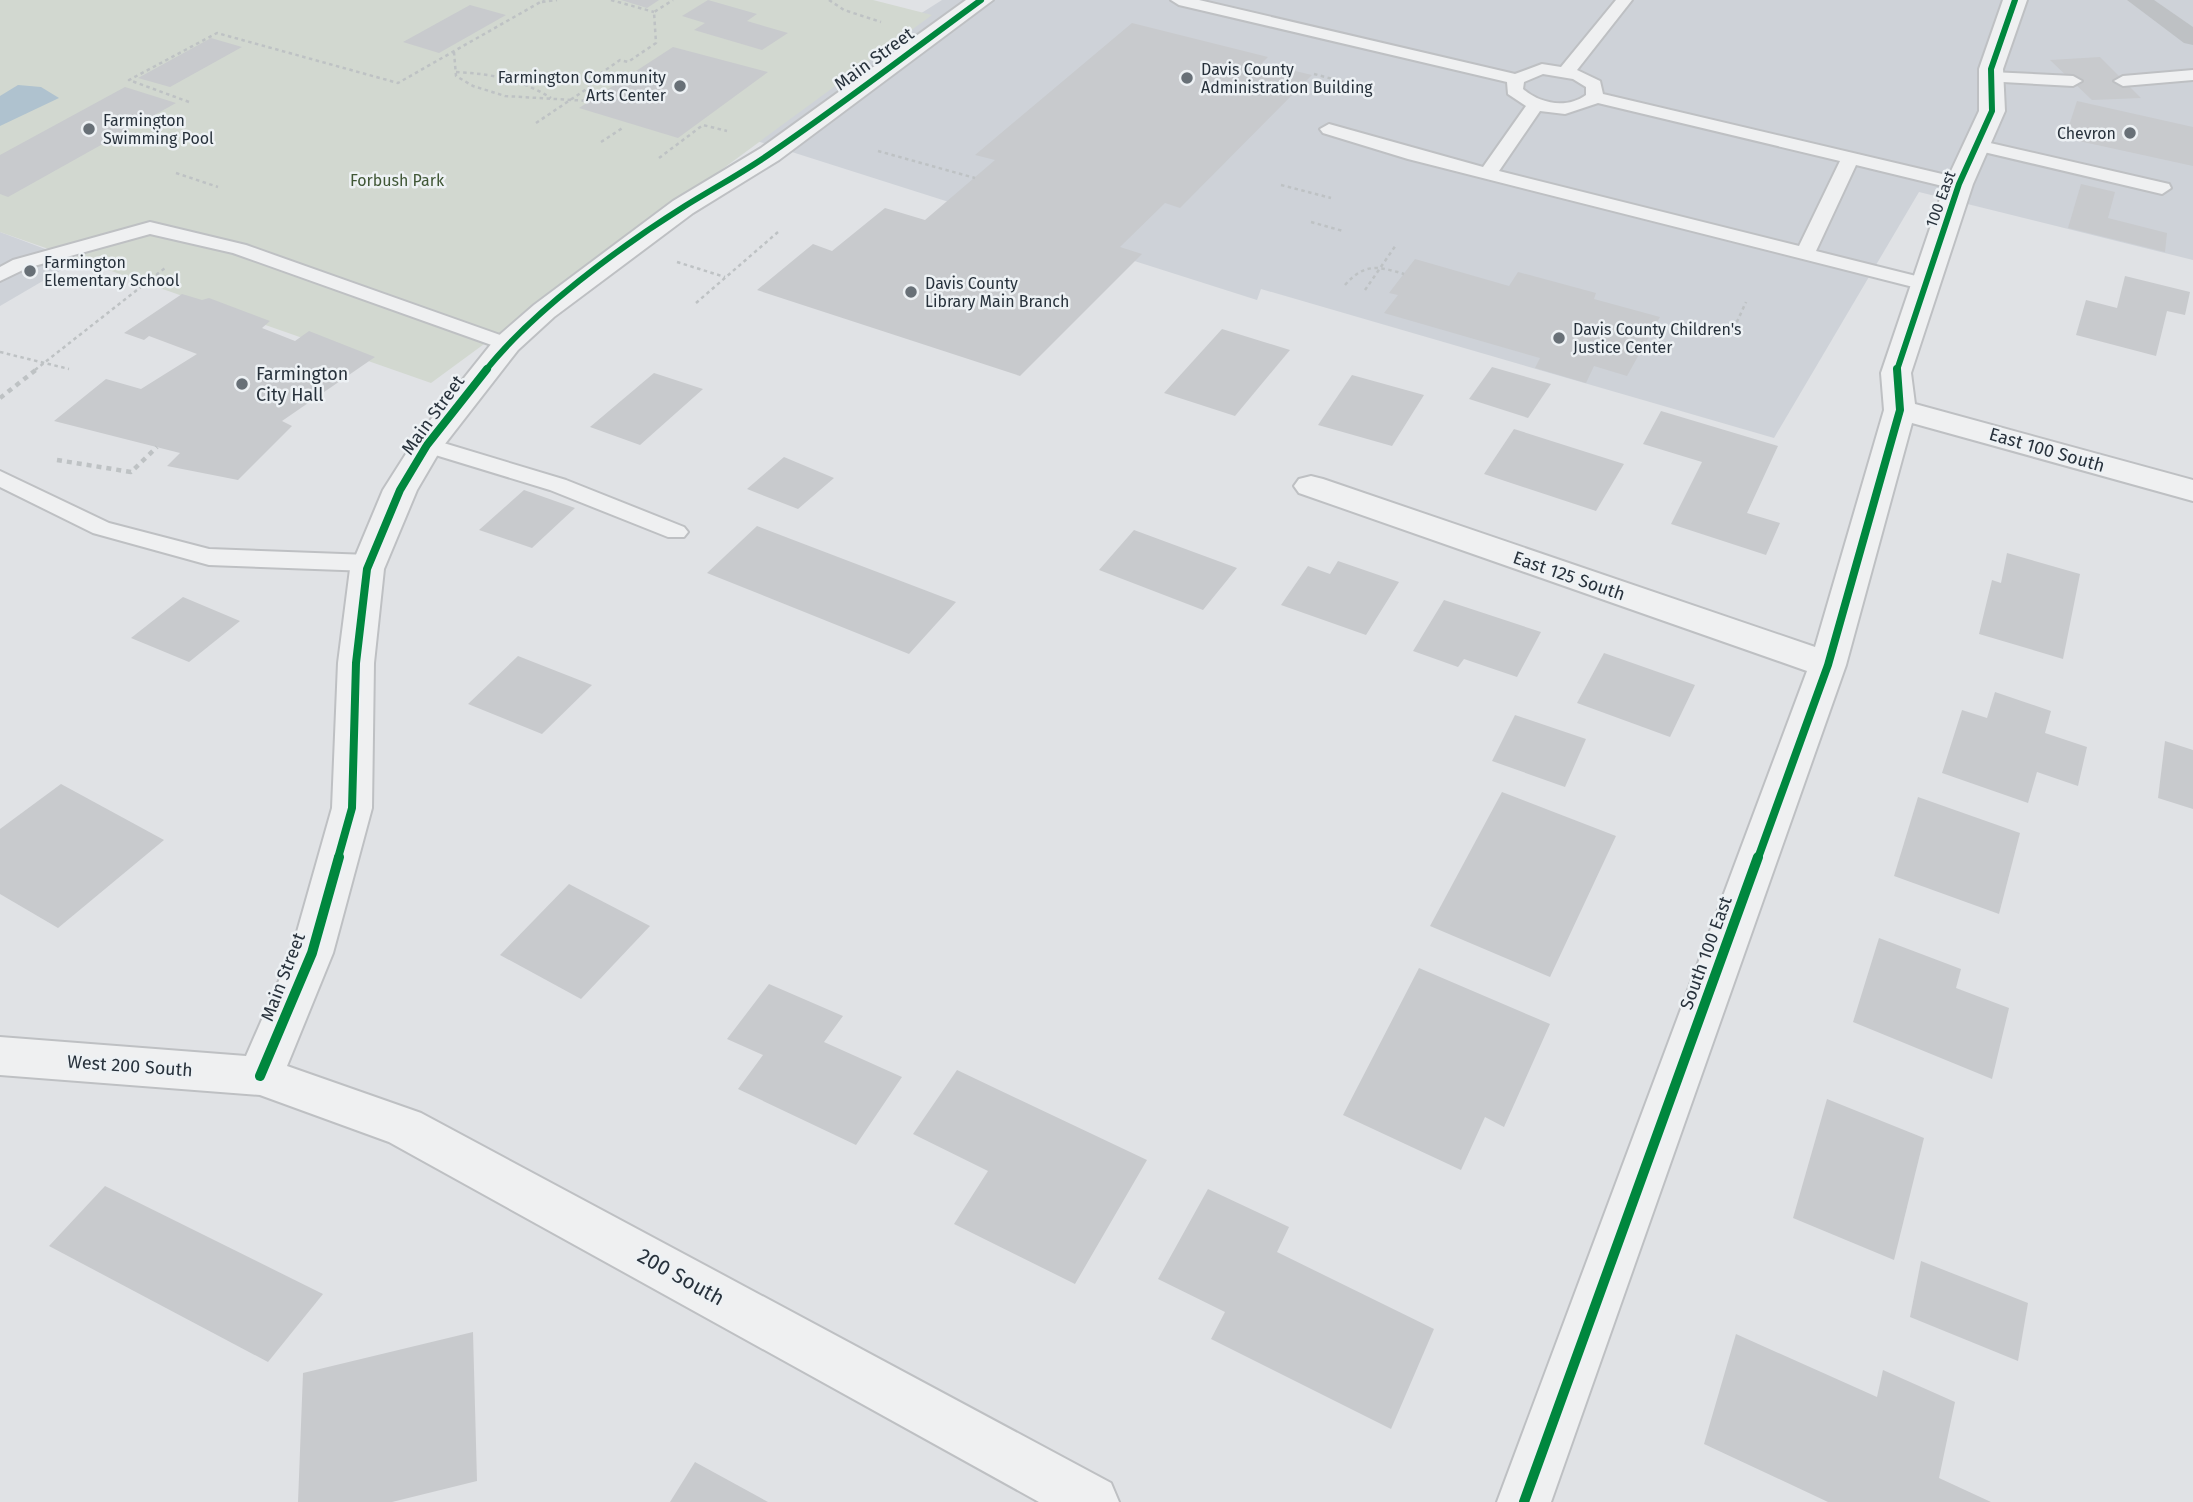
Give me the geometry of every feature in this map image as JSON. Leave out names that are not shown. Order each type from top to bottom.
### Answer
[{"type":"main road","points":[[2139,0],[2193,38]]},
{"type":"street","name":"Main Street","points":[[260,1076],[312,953],[352,808],[356,663],[369,563],[400,490],[427,445],[507,344],[627,247],[683,207],[770,154],[981,0]]},
{"type":"street","name":"100 East","points":[[1900,410],[1896,373],[1959,184],[1992,111],[1991,69],[2015,0]]},
{"type":"street","name":"East 100 South","points":[[1900,410],[2193,491]]},
{"type":"street","name":"South 100 East","points":[[1524,1502],[1828,665],[1900,410]]},
{"type":"street","name":"East 125 South","points":[[1311,486],[1828,665]]},
{"type":"street","name":"West 200 South","points":[[0,1056],[260,1076]]},
{"type":"street","name":"200 South","points":[[260,1076],[405,1127],[1079,1499]]},
{"type":"lane","points":[[1179,0],[1516,79]]},
{"type":"lane","points":[[1567,71],[1624,0]]},
{"type":"lane","points":[[1595,97],[1594,85],[1567,71],[1542,69],[1521,74],[1516,79],[1514,90],[1536,104],[1572,108],[1595,97],[1959,184]]},
{"type":"lane","points":[[2123,81],[2193,75]]},
{"type":"lane","points":[[1991,77],[2073,81]]},
{"type":"lane","points":[[1488,173],[1536,104]]},
{"type":"lane","points":[[1329,129],[1488,173],[1926,284]]},
{"type":"lane","points":[[1976,145],[2162,188]]},
{"type":"lane","points":[[1806,252],[1850,158]]},
{"type":"lane","points":[[0,275],[20,264],[98,240],[150,228],[239,249],[507,344]]},
{"type":"lane","points":[[427,445],[558,485],[676,532]]},
{"type":"lane","points":[[0,478],[101,528],[209,557],[369,563]]},
{"type":"path","points":[[189,102],[129,80],[217,33],[398,83],[542,1],[557,0]]},
{"type":"path","points":[[611,0],[654,12],[673,0]]},
{"type":"path","points":[[829,0],[844,10],[881,22]]},
{"type":"path","points":[[536,123],[597,82],[591,80],[620,60],[628,62],[656,43],[654,12]]},
{"type":"path","points":[[454,51],[456,76],[474,90],[511,98],[574,97],[589,101]]},
{"type":"path","points":[[456,72],[494,74],[517,80],[536,87],[551,98]]},
{"type":"path","points":[[1314,74],[1366,88]]},
{"type":"path","points":[[659,158],[704,125],[732,133]]},
{"type":"path","points":[[601,142],[624,127]]},
{"type":"path","points":[[878,151],[975,178]]},
{"type":"path","points":[[176,173],[218,187]]},
{"type":"path","points":[[1281,184],[1331,198]]},
{"type":"path","points":[[1311,222],[1343,231]]},
{"type":"path","points":[[696,303],[778,232]]},
{"type":"path","points":[[1365,290],[1396,246]]},
{"type":"path","points":[[669,259],[725,277]]},
{"type":"path","points":[[0,398],[172,260]]},
{"type":"path","points":[[1345,285],[1359,268],[1367,265],[1404,274]]},
{"type":"path","points":[[1731,335],[1746,302]]},
{"type":"path","points":[[0,352],[69,369]]},
{"type":"path","points":[[57,460],[131,472],[157,447]]},
{"type":"shaded area","points":[[942,0],[2193,0],[2193,260],[1919,192],[1774,438],[1261,289],[1257,300],[732,133]]},
{"type":"shaded area","name":"Farmington Elementary School","points":[[0,232],[77,261],[0,306]]},
{"type":"green space","name":"Forbush Park","points":[[0,0],[873,0],[932,15],[431,383],[0,232]]},
{"type":"water","points":[[18,85],[41,87],[59,98],[0,126],[0,96]]},
{"type":"building","points":[[621,0],[659,0],[647,8]]},
{"type":"building","points":[[708,0],[757,14],[747,21],[788,33],[762,50],[694,30],[705,23],[682,16]]},
{"type":"building","points":[[470,5],[506,15],[439,53],[403,42]]},
{"type":"building","points":[[1132,23],[1268,57],[1262,63],[1312,75],[1180,208],[1165,203],[1120,247],[1142,254],[1020,376],[757,290],[813,244],[832,251],[885,208],[925,220],[995,160],[975,155]]},
{"type":"building","points":[[211,38],[242,47],[170,87],[138,78]]},
{"type":"building","name":"Farmington Community Arts Center","points":[[673,47],[768,72],[678,138],[579,108]]},
{"type":"building","name":"Chevron","points":[[2100,57],[2141,98],[2092,100],[2050,60]]},
{"type":"building","name":"Farmington Swimming Pool","points":[[125,87],[176,103],[8,197],[0,194],[0,155]]},
{"type":"building","name":"Chevron","points":[[2077,101],[2193,127],[2193,166],[2065,138]]},
{"type":"building","points":[[2081,184],[2115,192],[2108,218],[2167,233],[2165,252],[2068,228]]},
{"type":"building","name":"Davis County Children's Justice Center","points":[[1415,259],[1509,286],[1518,272],[1596,293],[1594,299],[1660,317],[1627,376],[1594,366],[1586,383],[1535,368],[1540,358],[1384,313],[1398,295],[1389,293]]},
{"type":"building","points":[[2125,276],[2190,292],[2185,315],[2167,311],[2156,356],[2076,335],[2086,300],[2117,308]]},
{"type":"building","name":"Farmington City Hall","points":[[182,294],[202,300],[209,298],[270,321],[262,328],[295,341],[309,331],[375,357],[282,421],[292,426],[238,480],[167,466],[180,453],[54,421],[106,379],[141,389],[197,354],[149,336],[144,340],[124,333]]},
{"type":"building","points":[[1222,329],[1290,350],[1235,416],[1164,393]]},
{"type":"building","points":[[1492,367],[1551,384],[1528,418],[1469,399]]},
{"type":"building","points":[[654,373],[703,389],[640,445],[590,427]]},
{"type":"building","points":[[1352,375],[1424,395],[1392,446],[1318,425]]},
{"type":"building","points":[[1661,411],[1778,446],[1747,513],[1780,523],[1766,555],[1671,524],[1702,462],[1643,444]]},
{"type":"building","points":[[1514,429],[1624,464],[1596,511],[1484,474]]},
{"type":"building","points":[[784,457],[834,478],[798,509],[747,489]]},
{"type":"building","points":[[524,490],[575,508],[532,548],[479,530]]},
{"type":"building","points":[[757,526],[956,602],[909,654],[707,573]]},
{"type":"building","points":[[1134,530],[1237,568],[1203,610],[1099,570]]},
{"type":"building","points":[[2007,553],[2080,574],[2063,659],[1979,634],[1992,580],[2001,583]]},
{"type":"building","points":[[1338,561],[1399,582],[1366,635],[1281,605],[1308,566],[1330,574]]},
{"type":"building","points":[[183,597],[240,621],[189,662],[131,638]]},
{"type":"building","points":[[1444,600],[1541,632],[1517,677],[1464,659],[1458,667],[1413,651]]},
{"type":"building","points":[[1604,653],[1695,685],[1670,737],[1577,703]]},
{"type":"building","points":[[518,656],[592,685],[542,734],[468,704]]},
{"type":"building","points":[[1995,692],[2051,711],[2045,733],[2087,747],[2078,786],[2037,772],[2028,803],[1942,773],[1962,710],[1987,718]]},
{"type":"building","points":[[1515,715],[1586,739],[1565,787],[1492,761]]},
{"type":"building","points":[[2165,741],[2193,750],[2193,809],[2158,798]]},
{"type":"building","points":[[61,784],[164,840],[58,928],[0,894],[0,829]]},
{"type":"building","points":[[1502,792],[1616,836],[1550,977],[1430,926]]},
{"type":"building","points":[[1918,797],[2020,833],[1999,914],[1894,876]]},
{"type":"building","points":[[569,884],[650,926],[581,999],[500,955]]},
{"type":"building","points":[[1879,938],[1961,969],[1956,988],[2009,1008],[1992,1079],[1853,1022]]},
{"type":"building","points":[[1419,968],[1550,1024],[1504,1127],[1485,1117],[1461,1170],[1343,1115]]},
{"type":"building","points":[[769,984],[843,1016],[824,1042],[902,1077],[856,1145],[738,1089],[763,1055],[727,1039]]},
{"type":"building","points":[[957,1070],[1147,1160],[1075,1284],[954,1224],[988,1171],[913,1134]]},
{"type":"building","points":[[1827,1099],[1924,1138],[1894,1260],[1793,1218]]},
{"type":"building","points":[[105,1186],[323,1294],[268,1362],[49,1246]]},
{"type":"building","points":[[1208,1189],[1289,1227],[1277,1252],[1434,1329],[1391,1429],[1211,1339],[1225,1312],[1158,1279]]},
{"type":"building","points":[[1921,1261],[2028,1303],[2018,1361],[1910,1317]]},
{"type":"building","points":[[473,1332],[477,1481],[392,1502],[298,1502],[303,1373]]},
{"type":"building","points":[[1736,1334],[1877,1397],[1883,1370],[1955,1402],[1939,1478],[1991,1502],[1828,1502],[1704,1444]]},
{"type":"building","points":[[695,1462],[768,1502],[670,1502]]},
{"type":"cycle path","points":[[260,1076],[312,953],[352,808],[356,663],[367,569],[400,490],[427,445],[507,344],[544,311],[683,207],[770,154],[981,0]]},
{"type":"cycle path","points":[[1524,1502],[1828,665],[1900,410],[1896,373],[1959,184],[1992,111],[1991,69],[2015,0]]},
{"type":"place","name":"Davis County Administration Building","points":[[1187,78]]},
{"type":"place","name":"Farmington Community Arts Center","points":[[680,86]]},
{"type":"place","name":"Farmington Swimming Pool","points":[[89,129]]},
{"type":"place","name":"Chevron","points":[[2130,133]]},
{"type":"place","name":"Farmington Elementary School","points":[[30,271]]},
{"type":"place","name":"Davis County Library Main Branch","points":[[911,292]]},
{"type":"place","name":"Davis County Children's Justice Center","points":[[1559,338]]},
{"type":"place","name":"Farmington City Hall","points":[[242,384]]}]
